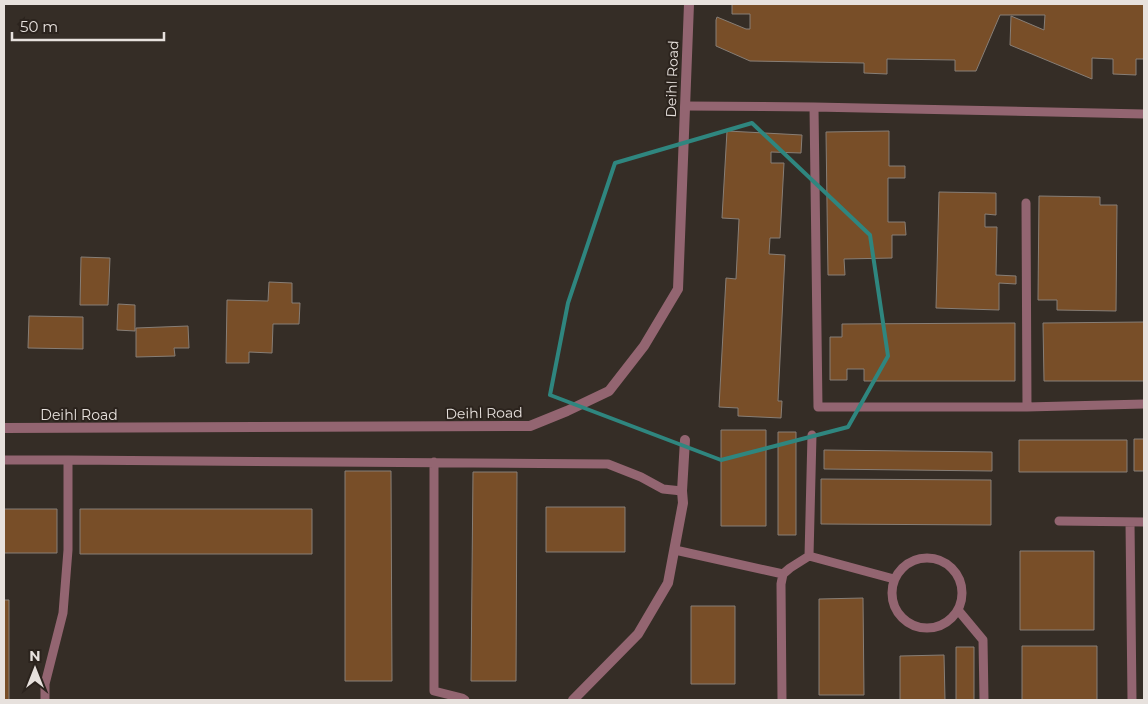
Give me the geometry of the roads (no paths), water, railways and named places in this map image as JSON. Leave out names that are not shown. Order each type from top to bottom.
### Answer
[{"type":"street","name":"Deihl Road","points":[[4,428],[530,426],[566,412],[609,391],[644,346],[678,289],[689,4]]},
{"type":"street","points":[[574,700],[638,634],[668,583],[684,503],[682,491],[685,440]]},
{"type":"lane","points":[[685,106],[1144,114]]},
{"type":"lane","points":[[814,107],[818,407],[1027,407],[1144,404]]},
{"type":"lane","points":[[1026,203],[1027,407]]},
{"type":"lane","points":[[810,556],[812,436]]},
{"type":"lane","points":[[4,460],[608,464],[641,477],[662,489],[682,491]]},
{"type":"lane","points":[[45,700],[45,684],[63,613],[68,550],[68,460]]},
{"type":"lane","points":[[434,462],[434,691],[465,700]]},
{"type":"lane","points":[[1059,521],[1144,522]]},
{"type":"lane","points":[[1130,522],[1132,700]]},
{"type":"lane","points":[[675,550],[783,574],[810,556],[894,579]]},
{"type":"lane","points":[[924,557],[943,560],[957,573],[960,582],[963,592],[958,610],[948,621],[934,627],[919,627],[905,621],[895,609],[892,594],[894,579],[906,564],[924,557]]},
{"type":"lane","points":[[782,700],[783,574]]},
{"type":"lane","points":[[958,610],[983,640],[984,700]]}]
